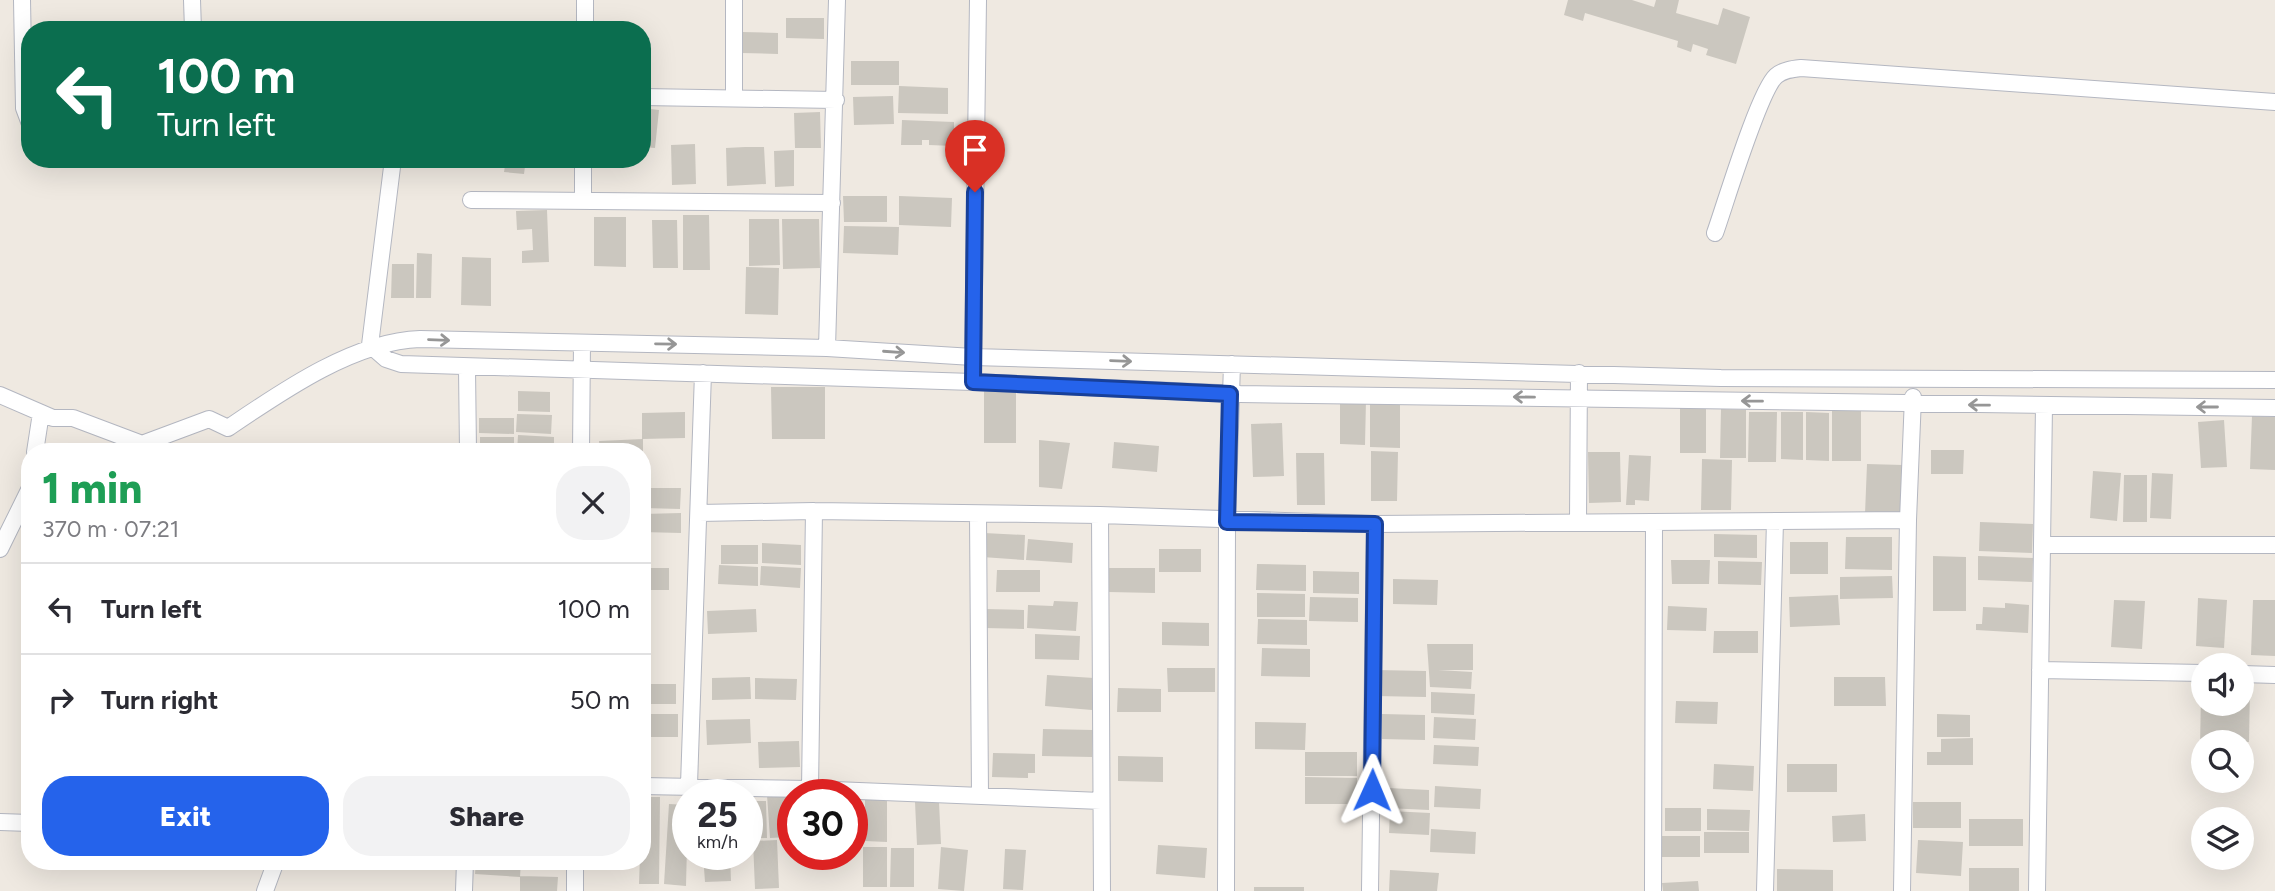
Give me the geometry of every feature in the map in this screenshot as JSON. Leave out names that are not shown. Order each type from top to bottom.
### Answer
[{"type":"street","points":[[22,0],[22,21]]},
{"type":"street","points":[[192,0],[193,21]]},
{"type":"street","points":[[585,0],[585,21]]},
{"type":"street","points":[[734,0],[734,97]]},
{"type":"street","points":[[827,348],[837,0]]},
{"type":"street","points":[[973,382],[978,0]]},
{"type":"street","points":[[1715,233],[1760,106],[1775,77],[1785,71],[1801,68],[2275,102]]},
{"type":"street","points":[[651,97],[836,100]]},
{"type":"street","points":[[372,348],[373,304],[392,168]]},
{"type":"street","points":[[583,168],[583,200]]},
{"type":"street","points":[[471,200],[832,204]]},
{"type":"street","points":[[145,443],[209,419],[228,428],[286,389],[372,348],[393,341],[420,339],[827,348],[973,357],[1578,373],[1915,380],[2275,380]]},
{"type":"street","points":[[581,443],[582,343]]},
{"type":"street","points":[[372,348],[386,359],[401,364],[467,368],[973,382],[1230,394],[2275,408]]},
{"type":"street","points":[[1226,891],[1227,522],[1232,364]]},
{"type":"street","points":[[467,368],[467,443]]},
{"type":"street","points":[[690,779],[703,373]]},
{"type":"street","points":[[1578,373],[1578,521]]},
{"type":"street","points":[[1902,891],[1908,520],[1915,380]]},
{"type":"street","points":[[0,395],[53,418],[73,418],[139,443]]},
{"type":"street","points":[[2037,891],[2044,406]]},
{"type":"street","points":[[36,443],[41,413]]},
{"type":"street","points":[[0,549],[21,506]]},
{"type":"street","points":[[699,513],[814,511],[1100,515],[1227,522],[1375,524],[1908,520]]},
{"type":"street","points":[[810,779],[814,511]]},
{"type":"street","points":[[978,515],[980,796]]},
{"type":"street","points":[[1100,515],[1102,891]]},
{"type":"street","points":[[1765,891],[1774,521]]},
{"type":"street","points":[[1653,891],[1654,522]]},
{"type":"street","points":[[1370,891],[1375,524]]},
{"type":"street","points":[[2042,545],[2275,545]]},
{"type":"street","points":[[2040,670],[2191,673]]},
{"type":"street","points":[[2254,674],[2275,675]]},
{"type":"street","points":[[651,786],[672,785]]},
{"type":"street","points":[[868,791],[1101,801]]},
{"type":"street","points":[[0,821],[21,822]]},
{"type":"street","points":[[265,891],[273,870]]},
{"type":"street","points":[[464,891],[465,870]]},
{"type":"street","points":[[575,870],[575,891]]},
{"type":"building","points":[[1568,0],[1632,0],[1654,7],[1656,0],[1679,0],[1676,13],[1718,25],[1723,8],[1750,17],[1736,64],[1706,55],[1708,49],[1693,44],[1691,52],[1677,47],[1678,41],[1585,13],[1583,21],[1564,15]]},
{"type":"building","points":[[786,18],[824,18],[824,39],[786,38]]},
{"type":"building","points":[[742,32],[778,33],[778,54],[742,53]]},
{"type":"building","points":[[851,61],[899,61],[899,85],[851,85]]},
{"type":"building","points":[[899,86],[948,88],[948,114],[898,113]]},
{"type":"building","points":[[893,96],[894,124],[854,125],[853,97]]},
{"type":"building","points":[[651,109],[659,110],[655,148],[651,148]]},
{"type":"building","points":[[820,112],[821,148],[795,148],[794,113]]},
{"type":"building","points":[[902,120],[954,122],[954,146],[929,145],[929,140],[922,140],[922,145],[901,145]]},
{"type":"building","points":[[695,144],[696,184],[672,185],[671,145]]},
{"type":"building","points":[[764,147],[766,184],[727,186],[726,148]]},
{"type":"building","points":[[794,150],[794,186],[775,187],[774,151]]},
{"type":"building","points":[[505,168],[525,168],[524,174],[504,172]]},
{"type":"building","points":[[843,196],[887,196],[887,222],[844,222]]},
{"type":"building","points":[[899,196],[952,198],[951,227],[899,225]]},
{"type":"building","points":[[547,210],[549,262],[522,263],[522,251],[533,250],[532,229],[517,230],[516,211]]},
{"type":"building","points":[[683,215],[709,215],[710,270],[683,270]]},
{"type":"building","points":[[594,217],[626,217],[626,267],[594,266]]},
{"type":"building","points":[[749,219],[779,219],[780,265],[749,266]]},
{"type":"building","points":[[782,219],[819,219],[820,268],[783,269]]},
{"type":"building","points":[[652,220],[677,220],[678,268],[653,268]]},
{"type":"building","points":[[844,226],[899,227],[898,255],[843,253]]},
{"type":"building","points":[[417,253],[432,254],[431,298],[416,298]]},
{"type":"building","points":[[462,257],[491,258],[491,306],[461,305]]},
{"type":"building","points":[[392,264],[414,264],[414,298],[391,298]]},
{"type":"building","points":[[746,267],[779,268],[778,315],[745,314]]},
{"type":"building","points":[[771,387],[825,387],[825,439],[772,439]]},
{"type":"building","points":[[1016,390],[1016,443],[984,443],[984,391]]},
{"type":"building","points":[[518,391],[550,392],[550,412],[518,411]]},
{"type":"building","points":[[1340,399],[1366,400],[1365,445],[1340,444]]},
{"type":"building","points":[[1680,403],[1706,403],[1706,453],[1680,453]]},
{"type":"building","points":[[1370,404],[1400,404],[1400,448],[1370,447]]},
{"type":"building","points":[[1721,409],[1746,410],[1746,458],[1720,458]]},
{"type":"building","points":[[1832,410],[1861,410],[1861,461],[1832,461]]},
{"type":"building","points":[[685,412],[685,438],[642,439],[642,413]]},
{"type":"building","points":[[1749,412],[1777,412],[1776,462],[1748,462]]},
{"type":"building","points":[[1781,412],[1803,412],[1803,460],[1781,459]]},
{"type":"building","points":[[1806,412],[1829,413],[1829,461],[1806,460]]},
{"type":"building","points":[[517,414],[552,415],[551,434],[516,432]]},
{"type":"building","points":[[2252,416],[2275,417],[2275,470],[2250,469]]},
{"type":"building","points":[[479,418],[514,418],[514,434],[479,433]]},
{"type":"building","points":[[2224,420],[2227,467],[2201,468],[2198,422]]},
{"type":"building","points":[[1282,423],[1284,476],[1253,477],[1251,424]]},
{"type":"building","points":[[518,435],[554,437],[554,443],[518,443]]},
{"type":"building","points":[[480,437],[514,437],[514,443],[480,443]]},
{"type":"building","points":[[643,439],[643,443],[599,443]]},
{"type":"building","points":[[1039,440],[1070,443],[1062,489],[1039,487]]},
{"type":"building","points":[[1114,442],[1159,446],[1157,472],[1112,468]]},
{"type":"building","points":[[1931,450],[1964,450],[1963,474],[1931,474]]},
{"type":"building","points":[[1371,451],[1398,452],[1397,501],[1371,501]]},
{"type":"building","points":[[1588,452],[1620,452],[1621,502],[1589,503]]},
{"type":"building","points":[[1296,453],[1324,453],[1325,505],[1297,505]]},
{"type":"building","points":[[1629,455],[1651,456],[1649,501],[1635,500],[1635,505],[1626,505]]},
{"type":"building","points":[[1702,459],[1732,460],[1731,510],[1701,510]]},
{"type":"building","points":[[1867,464],[1903,465],[1902,515],[1865,514]]},
{"type":"building","points":[[2093,471],[2121,473],[2117,521],[2090,518]]},
{"type":"building","points":[[2152,473],[2173,474],[2171,519],[2150,518]]},
{"type":"building","points":[[2124,475],[2147,475],[2147,522],[2123,522]]},
{"type":"building","points":[[651,488],[681,488],[680,509],[651,508]]},
{"type":"building","points":[[681,513],[681,533],[651,532],[651,514]]},
{"type":"building","points":[[1980,522],[2033,524],[2032,553],[1979,551]]},
{"type":"building","points":[[984,533],[1025,535],[1024,560],[982,557]]},
{"type":"building","points":[[1714,534],[1757,535],[1757,558],[1714,557]]},
{"type":"building","points":[[1846,537],[1892,537],[1892,570],[1845,569]]},
{"type":"building","points":[[1028,539],[1073,543],[1072,563],[1026,560]]},
{"type":"building","points":[[1790,542],[1828,542],[1828,574],[1790,574]]},
{"type":"building","points":[[762,543],[801,545],[801,565],[762,563]]},
{"type":"building","points":[[721,545],[758,545],[758,564],[721,564]]},
{"type":"building","points":[[1159,549],[1201,549],[1201,572],[1159,572]]},
{"type":"building","points":[[1933,556],[1966,557],[1966,611],[1933,611]]},
{"type":"building","points":[[1978,556],[2033,558],[2032,582],[1978,580]]},
{"type":"building","points":[[1671,560],[1710,560],[1709,584],[1672,584]]},
{"type":"building","points":[[1718,561],[1762,562],[1761,585],[1718,584]]},
{"type":"building","points":[[1257,564],[1306,565],[1306,591],[1256,590]]},
{"type":"building","points":[[719,565],[758,567],[758,586],[718,584]]},
{"type":"building","points":[[761,566],[801,568],[800,588],[760,585]]},
{"type":"building","points":[[651,568],[669,568],[669,590],[651,590]]},
{"type":"building","points":[[1109,568],[1155,568],[1155,593],[1109,592]]},
{"type":"building","points":[[997,570],[1040,570],[1040,592],[996,592]]},
{"type":"building","points":[[1313,571],[1359,572],[1359,594],[1313,593]]},
{"type":"building","points":[[1892,576],[1893,598],[1840,599],[1840,577]]},
{"type":"building","points":[[1393,579],[1438,580],[1437,605],[1393,604]]},
{"type":"building","points":[[1257,593],[1305,594],[1305,617],[1257,617]]},
{"type":"building","points":[[1838,595],[1840,625],[1790,627],[1789,597]]},
{"type":"building","points":[[1310,597],[1358,598],[1358,622],[1309,621]]},
{"type":"building","points":[[2198,598],[2227,600],[2224,648],[2196,646]]},
{"type":"building","points":[[2114,600],[2145,601],[2142,649],[2111,647]]},
{"type":"building","points":[[2253,600],[2275,600],[2275,656],[2251,653]]},
{"type":"building","points":[[1054,601],[1078,602],[1076,631],[1027,628],[1028,605],[1053,606]]},
{"type":"building","points":[[2005,603],[2029,605],[2028,633],[1976,630],[1976,624],[1982,624],[1983,607],[2005,608]]},
{"type":"building","points":[[1668,606],[1707,608],[1706,631],[1667,630]]},
{"type":"building","points":[[756,609],[757,632],[708,634],[707,611]]},
{"type":"building","points":[[985,609],[1024,610],[1024,629],[985,628]]},
{"type":"building","points":[[1258,619],[1307,620],[1307,645],[1257,644]]},
{"type":"building","points":[[1162,622],[1209,623],[1209,646],[1162,645]]},
{"type":"building","points":[[1714,631],[1758,631],[1758,653],[1713,653]]},
{"type":"building","points":[[1035,634],[1080,636],[1079,660],[1035,659]]},
{"type":"building","points":[[1427,644],[1473,644],[1473,670],[1438,670],[1472,672],[1471,689],[1430,687]]},
{"type":"building","points":[[1262,648],[1310,649],[1310,677],[1261,676]]},
{"type":"building","points":[[1167,668],[1215,668],[1215,692],[1168,692]]},
{"type":"building","points":[[1376,670],[1426,671],[1426,697],[1376,696]]},
{"type":"building","points":[[1047,675],[1094,678],[1092,710],[1045,706]]},
{"type":"building","points":[[750,677],[751,699],[712,700],[712,678]]},
{"type":"building","points":[[1834,677],[1885,677],[1886,706],[1834,706]]},
{"type":"building","points":[[755,678],[797,679],[796,700],[755,699]]},
{"type":"building","points":[[651,684],[676,684],[676,704],[651,704]]},
{"type":"building","points":[[1118,688],[1161,689],[1161,712],[1117,712]]},
{"type":"building","points":[[1431,692],[1475,694],[1474,715],[1431,713]]},
{"type":"building","points":[[1676,701],[1718,702],[1717,724],[1675,723]]},
{"type":"building","points":[[651,714],[678,714],[678,737],[651,737]]},
{"type":"building","points":[[1382,714],[1425,715],[1425,740],[1382,739]]},
{"type":"building","points":[[1937,714],[1970,715],[1970,737],[1937,737]]},
{"type":"building","points":[[2201,716],[2249,716],[2249,730],[2200,730]]},
{"type":"building","points":[[1434,717],[1476,719],[1475,740],[1433,738]]},
{"type":"building","points":[[750,719],[751,743],[707,745],[706,720]]},
{"type":"building","points":[[1255,722],[1306,723],[1305,750],[1255,749]]},
{"type":"building","points":[[1043,729],[1093,730],[1092,757],[1042,756]]},
{"type":"building","points":[[1973,738],[1973,765],[1927,765],[1927,752],[1941,752],[1941,739]]},
{"type":"building","points":[[799,741],[800,767],[759,768],[758,742]]},
{"type":"building","points":[[1434,745],[1479,747],[1478,766],[1433,764]]},
{"type":"building","points":[[1305,752],[1357,752],[1357,776],[1305,776]]},
{"type":"building","points":[[993,753],[1035,754],[1035,773],[1028,773],[1028,778],[992,777]]},
{"type":"building","points":[[1118,756],[1163,757],[1163,782],[1118,781]]},
{"type":"building","points":[[1714,764],[1754,766],[1753,791],[1713,789]]},
{"type":"building","points":[[1787,764],[1837,764],[1837,792],[1787,792]]},
{"type":"building","points":[[1305,777],[1357,778],[1357,804],[1305,804]]},
{"type":"building","points":[[1435,786],[1481,789],[1480,809],[1434,807]]},
{"type":"building","points":[[1388,788],[1429,790],[1429,810],[1387,808]]},
{"type":"building","points":[[777,794],[777,838],[770,838],[767,795]]},
{"type":"building","points":[[651,797],[660,797],[659,884],[639,884],[639,870],[651,870]]},
{"type":"building","points":[[868,797],[887,798],[887,842],[868,841]]},
{"type":"building","points":[[763,801],[766,801],[767,838],[763,838]]},
{"type":"building","points":[[915,802],[939,802],[941,844],[917,845]]},
{"type":"building","points":[[1913,802],[1961,802],[1961,828],[1913,828]]},
{"type":"building","points":[[669,804],[672,804],[672,870],[686,870],[686,886],[664,884]]},
{"type":"building","points":[[1665,808],[1701,808],[1701,831],[1665,831]]},
{"type":"building","points":[[1707,809],[1750,810],[1749,831],[1707,830]]},
{"type":"building","points":[[1390,811],[1430,813],[1429,835],[1389,833]]},
{"type":"building","points":[[1865,814],[1866,841],[1833,842],[1832,816]]},
{"type":"building","points":[[1969,819],[2023,819],[2023,846],[1969,846]]},
{"type":"building","points":[[1431,829],[1476,832],[1475,854],[1430,852]]},
{"type":"building","points":[[1704,832],[1749,832],[1749,853],[1704,853]]},
{"type":"building","points":[[1662,836],[1700,836],[1700,857],[1662,857]]},
{"type":"building","points":[[777,840],[779,888],[755,889],[754,870],[763,870],[763,841]]},
{"type":"building","points":[[1918,840],[1963,842],[1961,876],[1916,873]]},
{"type":"building","points":[[1158,845],[1207,848],[1205,878],[1156,874]]},
{"type":"building","points":[[868,847],[887,847],[887,887],[863,887],[863,870],[868,870]]},
{"type":"building","points":[[941,847],[968,850],[964,891],[938,889]]},
{"type":"building","points":[[891,848],[914,848],[914,887],[890,887]]},
{"type":"building","points":[[1005,849],[1026,850],[1023,890],[1003,889]]},
{"type":"building","points":[[1969,868],[2019,868],[2019,891],[1969,891]]},
{"type":"building","points":[[1777,869],[1833,870],[1833,891],[1777,891]]},
{"type":"building","points":[[475,870],[520,870],[520,877],[475,874]]},
{"type":"building","points":[[704,870],[731,870],[731,881],[705,882]]},
{"type":"building","points":[[1390,870],[1439,873],[1437,891],[1389,891]]},
{"type":"building","points":[[520,876],[558,877],[557,891],[520,891]]},
{"type":"building","points":[[1698,881],[1699,891],[1663,891],[1662,883]]},
{"type":"building","points":[[1254,887],[1304,887],[1304,891],[1254,891]]},
{"type":"route","points":[[975,192],[973,382],[1230,394],[1227,522],[1375,524],[1372,790]]}]
